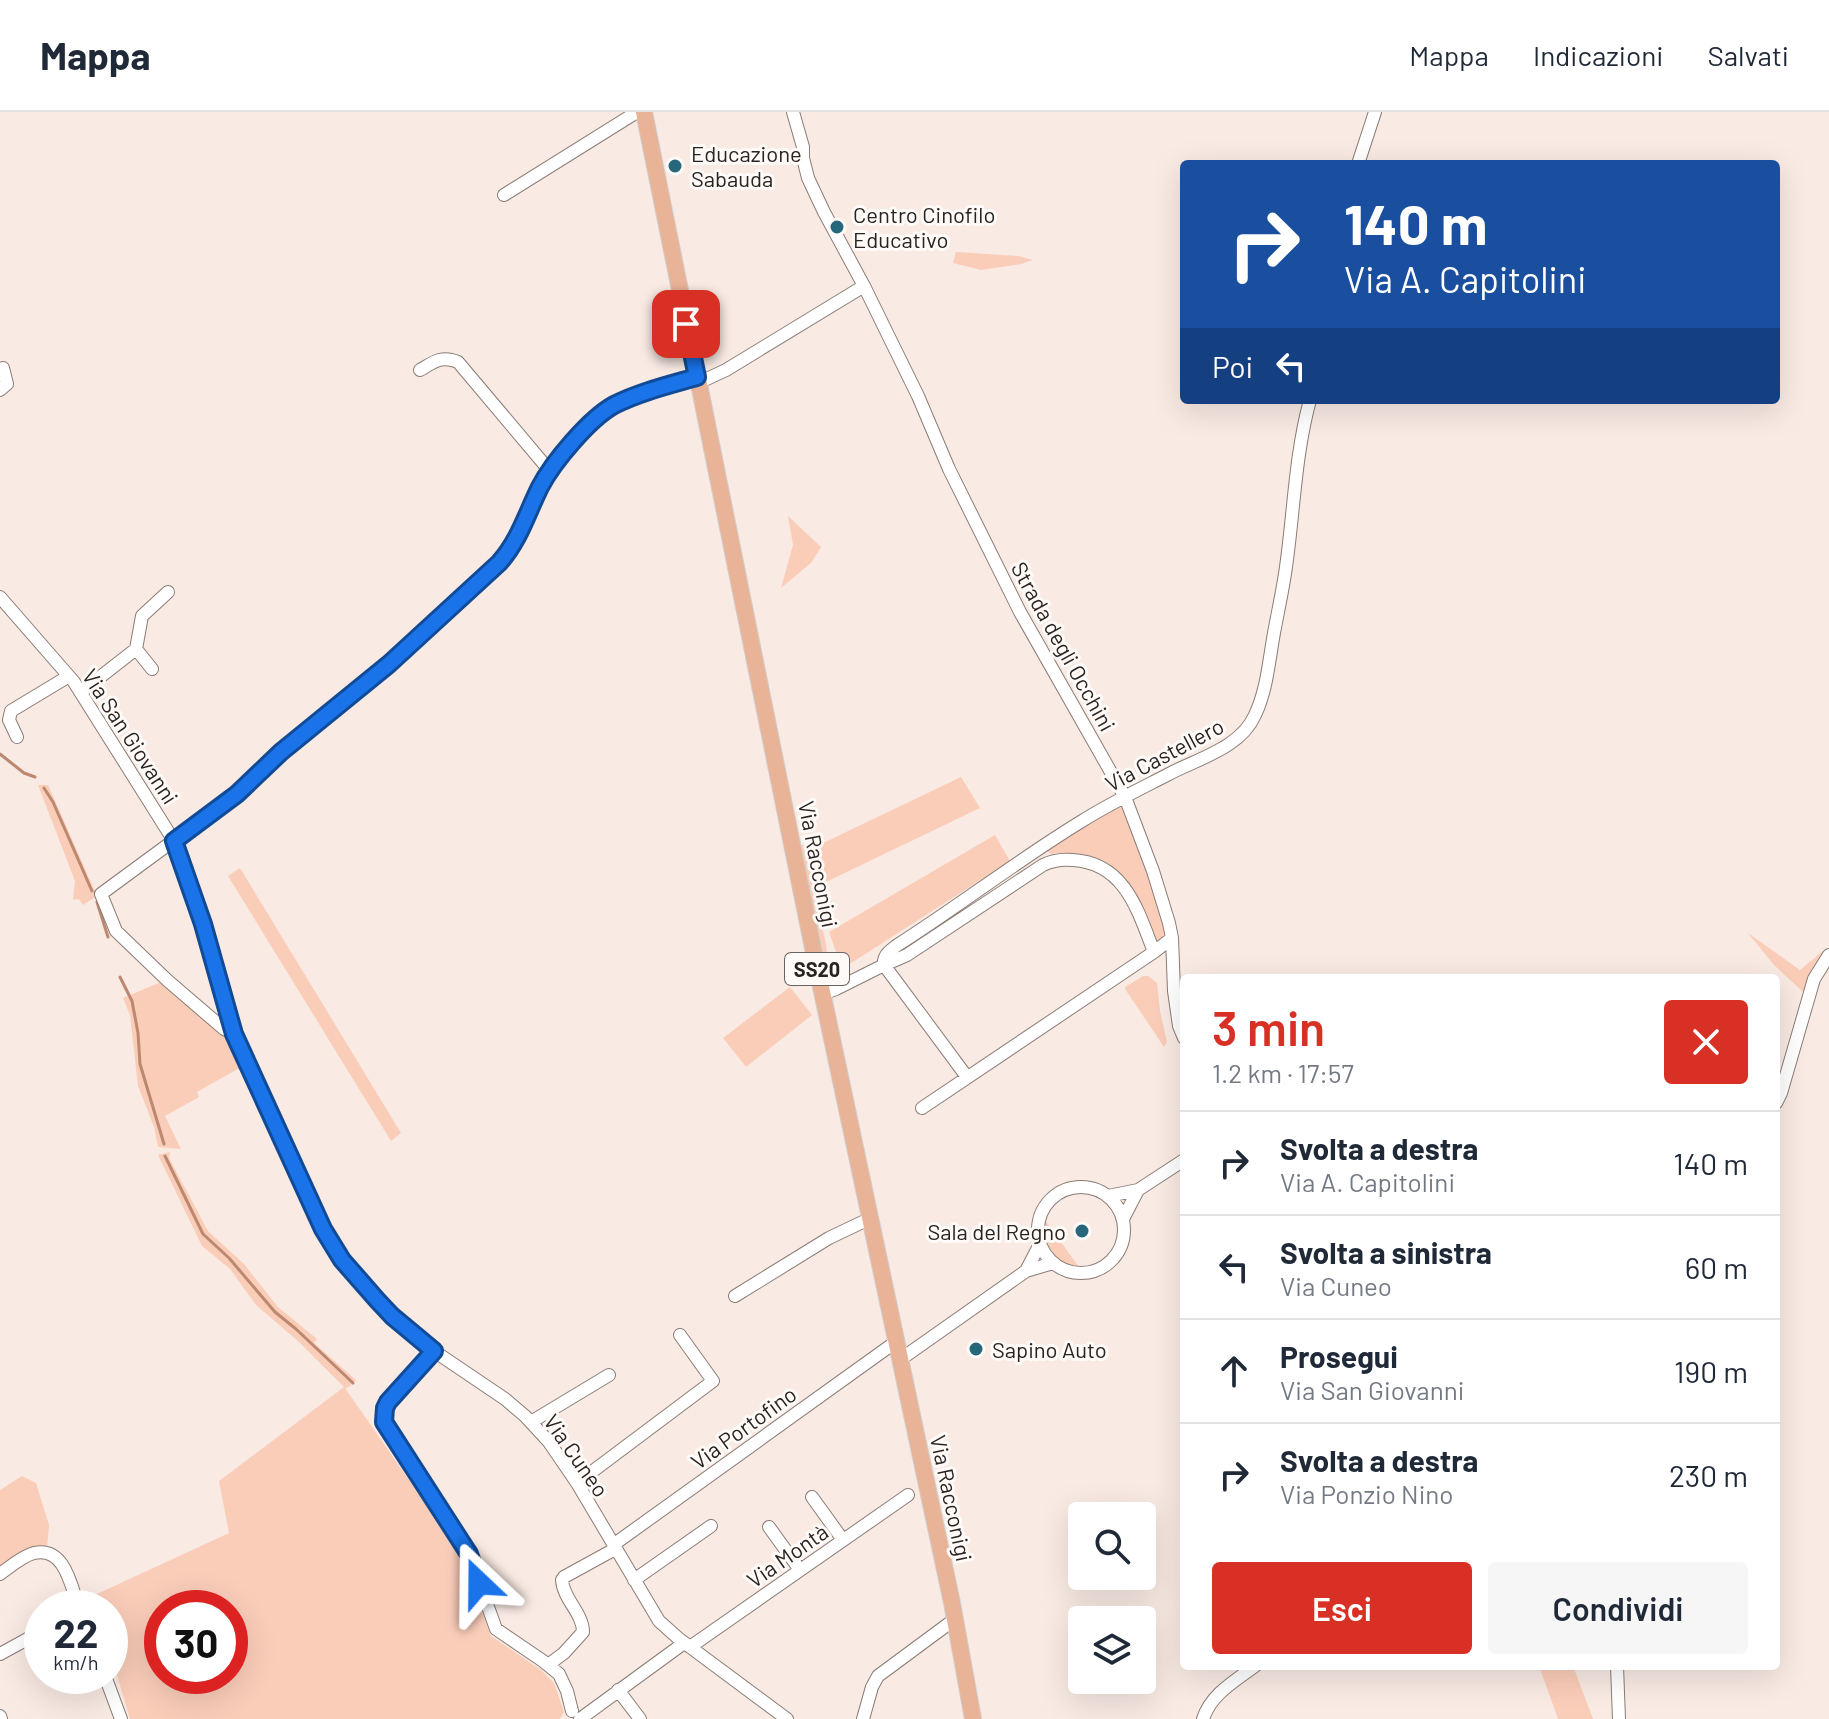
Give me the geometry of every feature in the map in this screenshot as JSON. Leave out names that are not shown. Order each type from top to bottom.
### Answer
[{"type":"main road","name":"Via Racconigi","points":[[644,112],[822,994],[901,1359],[973,1719]]},
{"type":"street","points":[[504,195],[637,112]]},
{"type":"street","name":"Strada degli Occhini","points":[[793,112],[808,178],[824,212],[918,396],[949,469],[1020,612],[1125,797],[1153,871],[1172,938],[1174,991],[1180,1028]]},
{"type":"street","points":[[1359,160],[1375,112]]},
{"type":"street","points":[[234,1034],[167,980],[116,931],[101,894],[237,794],[281,752],[389,664],[499,563],[513,546],[549,470],[589,425],[612,406],[652,390],[726,370],[864,286]]},
{"type":"street","points":[[420,370],[440,359],[458,362],[549,470]]},
{"type":"street","points":[[0,390],[7,384],[1,368]]},
{"type":"street","name":"Via Castellero","points":[[822,994],[884,965],[883,959],[896,946],[1083,820],[1234,741],[1245,732],[1262,696],[1286,569],[1295,475],[1309,404]]},
{"type":"street","points":[[81,692],[136,649],[142,616],[168,592]]},
{"type":"street","name":"Via San Giovanni","points":[[0,597],[81,692],[174,841],[203,924],[234,1034],[281,1138]]},
{"type":"street","points":[[136,649],[152,669]]},
{"type":"street","points":[[17,737],[9,720],[11,711],[69,676]]},
{"type":"street","points":[[967,1077],[884,965],[907,955],[1043,865],[1066,859],[1100,865],[1118,880],[1137,908],[1154,952]]},
{"type":"street","points":[[922,1108],[1172,938]]},
{"type":"street","points":[[1780,1095],[1814,979],[1829,955]]},
{"type":"street","name":"Via Cuneo","points":[[281,1138],[318,1220],[342,1260],[392,1316],[434,1351],[505,1399],[531,1422],[577,1483],[659,1621],[780,1717]]},
{"type":"street","points":[[1108,1196],[1138,1190],[1180,1163]]},
{"type":"street","points":[[1082,1187],[1108,1196],[1123,1219],[1122,1243],[1117,1254],[1099,1269],[1075,1273],[1064,1269],[1045,1255],[1040,1244],[1040,1217],[1046,1205],[1068,1189],[1082,1187]]},
{"type":"street","points":[[1123,1219],[1138,1190]]},
{"type":"street","points":[[735,1296],[829,1238],[871,1218]]},
{"type":"street","points":[[1026,1271],[1040,1244]]},
{"type":"street","points":[[901,1359],[1026,1271],[1053,1263]]},
{"type":"street","points":[[577,1483],[713,1381],[680,1335]]},
{"type":"street","name":"Via Portofino","points":[[548,1665],[583,1632],[583,1624],[563,1590],[564,1577],[614,1547],[897,1341]]},
{"type":"street","points":[[434,1351],[388,1402],[384,1422],[469,1554],[496,1629],[559,1674],[576,1715]]},
{"type":"street","points":[[531,1422],[609,1375]]},
{"type":"street","name":"Via Montà","points":[[576,1715],[687,1645],[908,1495]]},
{"type":"street","points":[[812,1497],[843,1540]]},
{"type":"street","points":[[634,1580],[711,1526]]},
{"type":"street","points":[[769,1527],[800,1570]]},
{"type":"street","points":[[0,1574],[34,1553],[47,1553],[62,1562],[72,1590]]},
{"type":"street","points":[[863,1719],[878,1676],[955,1619]]},
{"type":"street","points":[[0,1654],[24,1641]]},
{"type":"street","points":[[1203,1719],[1215,1697],[1250,1670]]},
{"type":"street","points":[[1617,1670],[1619,1719]]},
{"type":"street","points":[[618,1690],[640,1719]]},
{"type":"street","points":[[110,1694],[116,1717]]},
{"type":"shaded area","points":[[956,252],[1018,256],[1033,260],[981,270],[953,263]]},
{"type":"shaded area","points":[[788,516],[821,547],[811,563],[781,588],[793,545]]},
{"type":"shaded area","points":[[961,777],[980,808],[826,882],[817,846]]},
{"type":"shaded area","points":[[38,785],[48,785],[97,896],[83,905],[79,899],[73,900],[75,881]]},
{"type":"shaded area","points":[[1118,805],[1125,811],[1165,918],[1167,936],[1157,945],[1142,906],[1122,876],[1093,857],[1074,853],[1050,854],[1046,849]]},
{"type":"shaded area","points":[[995,835],[1010,861],[842,969],[829,932]]},
{"type":"shaded area","points":[[801,845],[807,845],[819,896],[829,975],[826,979],[801,856]]},
{"type":"shaded area","points":[[240,868],[401,1133],[391,1141],[228,876]]},
{"type":"shaded area","points":[[1748,933],[1800,970],[1824,950],[1803,992],[1774,965]]},
{"type":"shaded area","points":[[1143,976],[1157,983],[1167,1042],[1164,1047],[1125,989]]},
{"type":"shaded area","points":[[161,982],[215,1025],[243,1066],[197,1092],[199,1097],[165,1116],[181,1149],[158,1147],[154,1127],[138,1086],[130,1015],[123,998]]},
{"type":"shaded area","points":[[790,987],[812,1015],[746,1067],[723,1038]]},
{"type":"shaded area","points":[[170,1152],[169,1158],[208,1231],[243,1263],[278,1307],[317,1339],[314,1343],[356,1380],[345,1388],[459,1552],[491,1636],[541,1670],[554,1683],[564,1712],[560,1719],[130,1719],[123,1694],[128,1694],[128,1590],[106,1590],[229,1533],[219,1481],[344,1387],[256,1305],[230,1269],[202,1246],[158,1155]]},
{"type":"shaded area","points":[[1045,1220],[1079,1267],[1061,1263],[1049,1253],[1044,1238]]},
{"type":"shaded area","points":[[22,1476],[36,1483],[49,1525],[47,1549],[0,1567],[0,1490]]},
{"type":"shaded area","points":[[1540,1670],[1575,1670],[1593,1719],[1558,1719]]},
{"type":"waterway","points":[[0,754],[24,773],[35,777]]},
{"type":"waterway","points":[[44,788],[92,891]]},
{"type":"waterway","points":[[97,902],[108,937]]},
{"type":"waterway","points":[[120,977],[132,1001],[140,1064],[164,1144]]},
{"type":"waterway","points":[[165,1156],[203,1234],[229,1258],[275,1312],[353,1383]]},
{"type":"place","name":"Educazione Sabauda","points":[[675,166]]},
{"type":"place","name":"Centro Cinofilo Educativo","points":[[837,227]]},
{"type":"place","name":"Sala del Regno","points":[[1082,1231]]},
{"type":"place","name":"Sapino Auto","points":[[976,1349]]},
{"type":"route","points":[[479,1583],[469,1554],[384,1422],[388,1402],[434,1351],[392,1316],[342,1260],[308,1200],[234,1034],[203,924],[174,841],[237,794],[281,752],[389,664],[499,563],[513,546],[549,470],[589,425],[612,406],[697,377],[686,324]]}]
